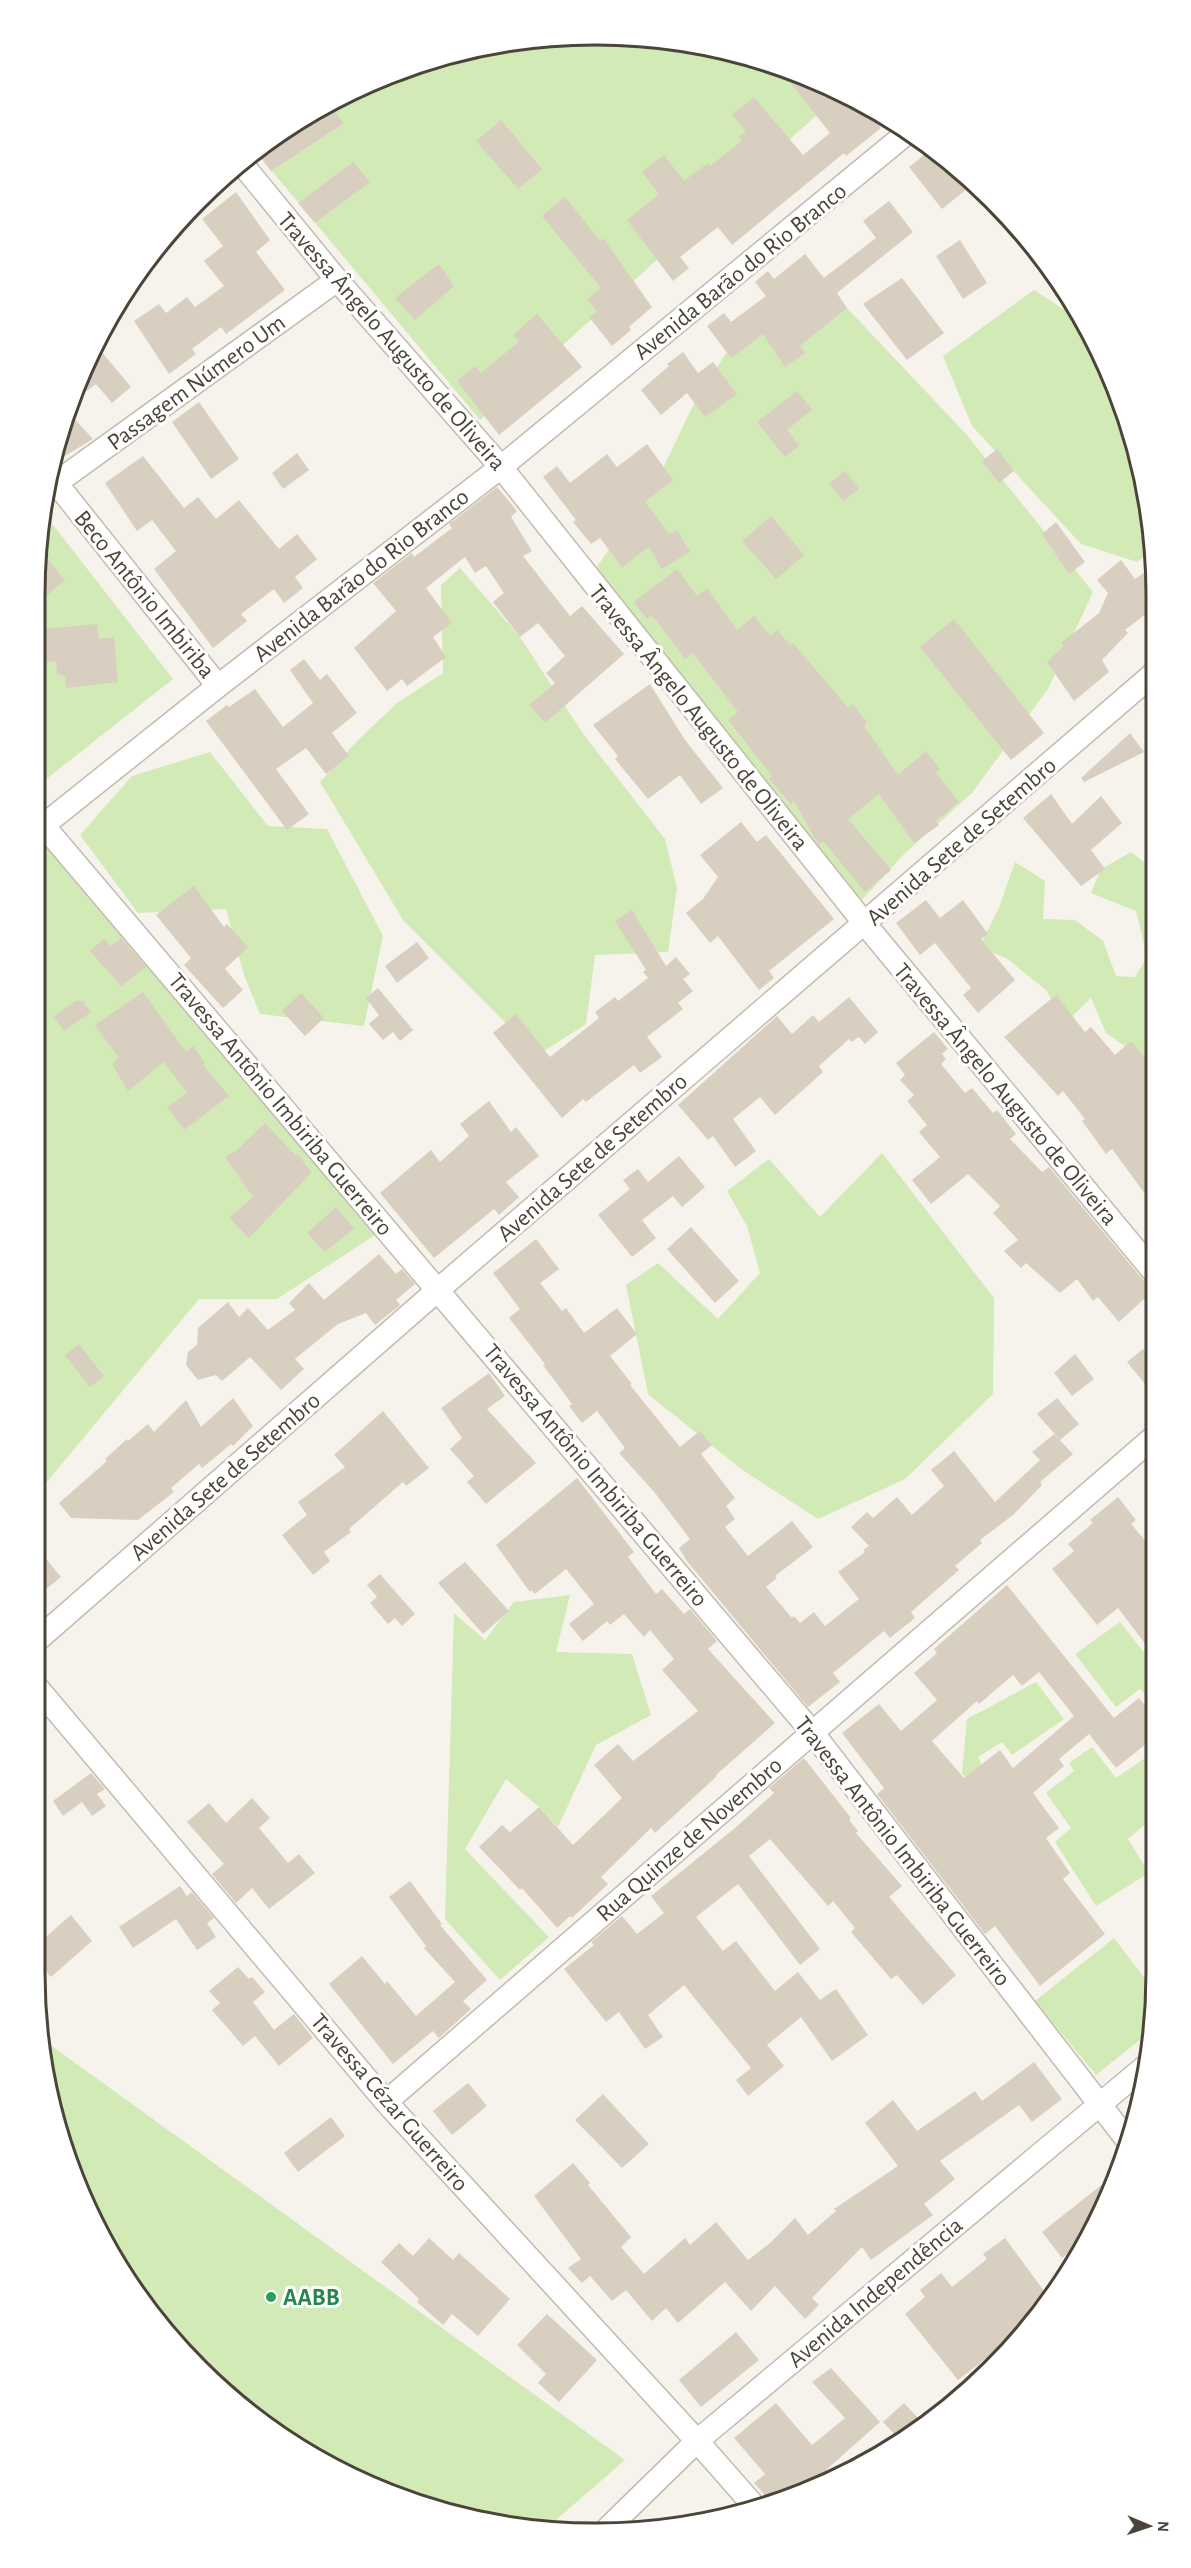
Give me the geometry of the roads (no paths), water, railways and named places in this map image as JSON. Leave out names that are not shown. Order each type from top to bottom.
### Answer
[{"type":"street","name":"Avenida Barão do Rio Branco","points":[[45,824],[218,686],[501,467],[901,138]]},
{"type":"street","name":"Travessa Ângelo Augusto de Oliveira","points":[[247,170],[336,280],[501,467],[865,924],[1146,1262]]},
{"type":"street","name":"Passagem Número Um","points":[[59,474],[336,280]]},
{"type":"street","name":"Beco Antônio Imbiriba","points":[[57,483],[218,686]]},
{"type":"street","name":"Avenida Sete de Setembro","points":[[45,1632],[439,1289],[1146,680]]},
{"type":"street","name":"Travessa Antônio Imbiriba Guerreiro","points":[[45,836],[439,1289],[813,1732],[1122,2133]]},
{"type":"street","name":"Rua Quinze de Novembro","points":[[386,2102],[1146,1444]]},
{"type":"street","name":"Travessa Cézar Guerreiro","points":[[45,1698],[386,2102],[749,2501]]},
{"type":"street","name":"Avenida Independência","points":[[618,2522],[697,2441],[1136,2074]]},
{"type":"place","name":"AABB","points":[[271,2297]]}]
